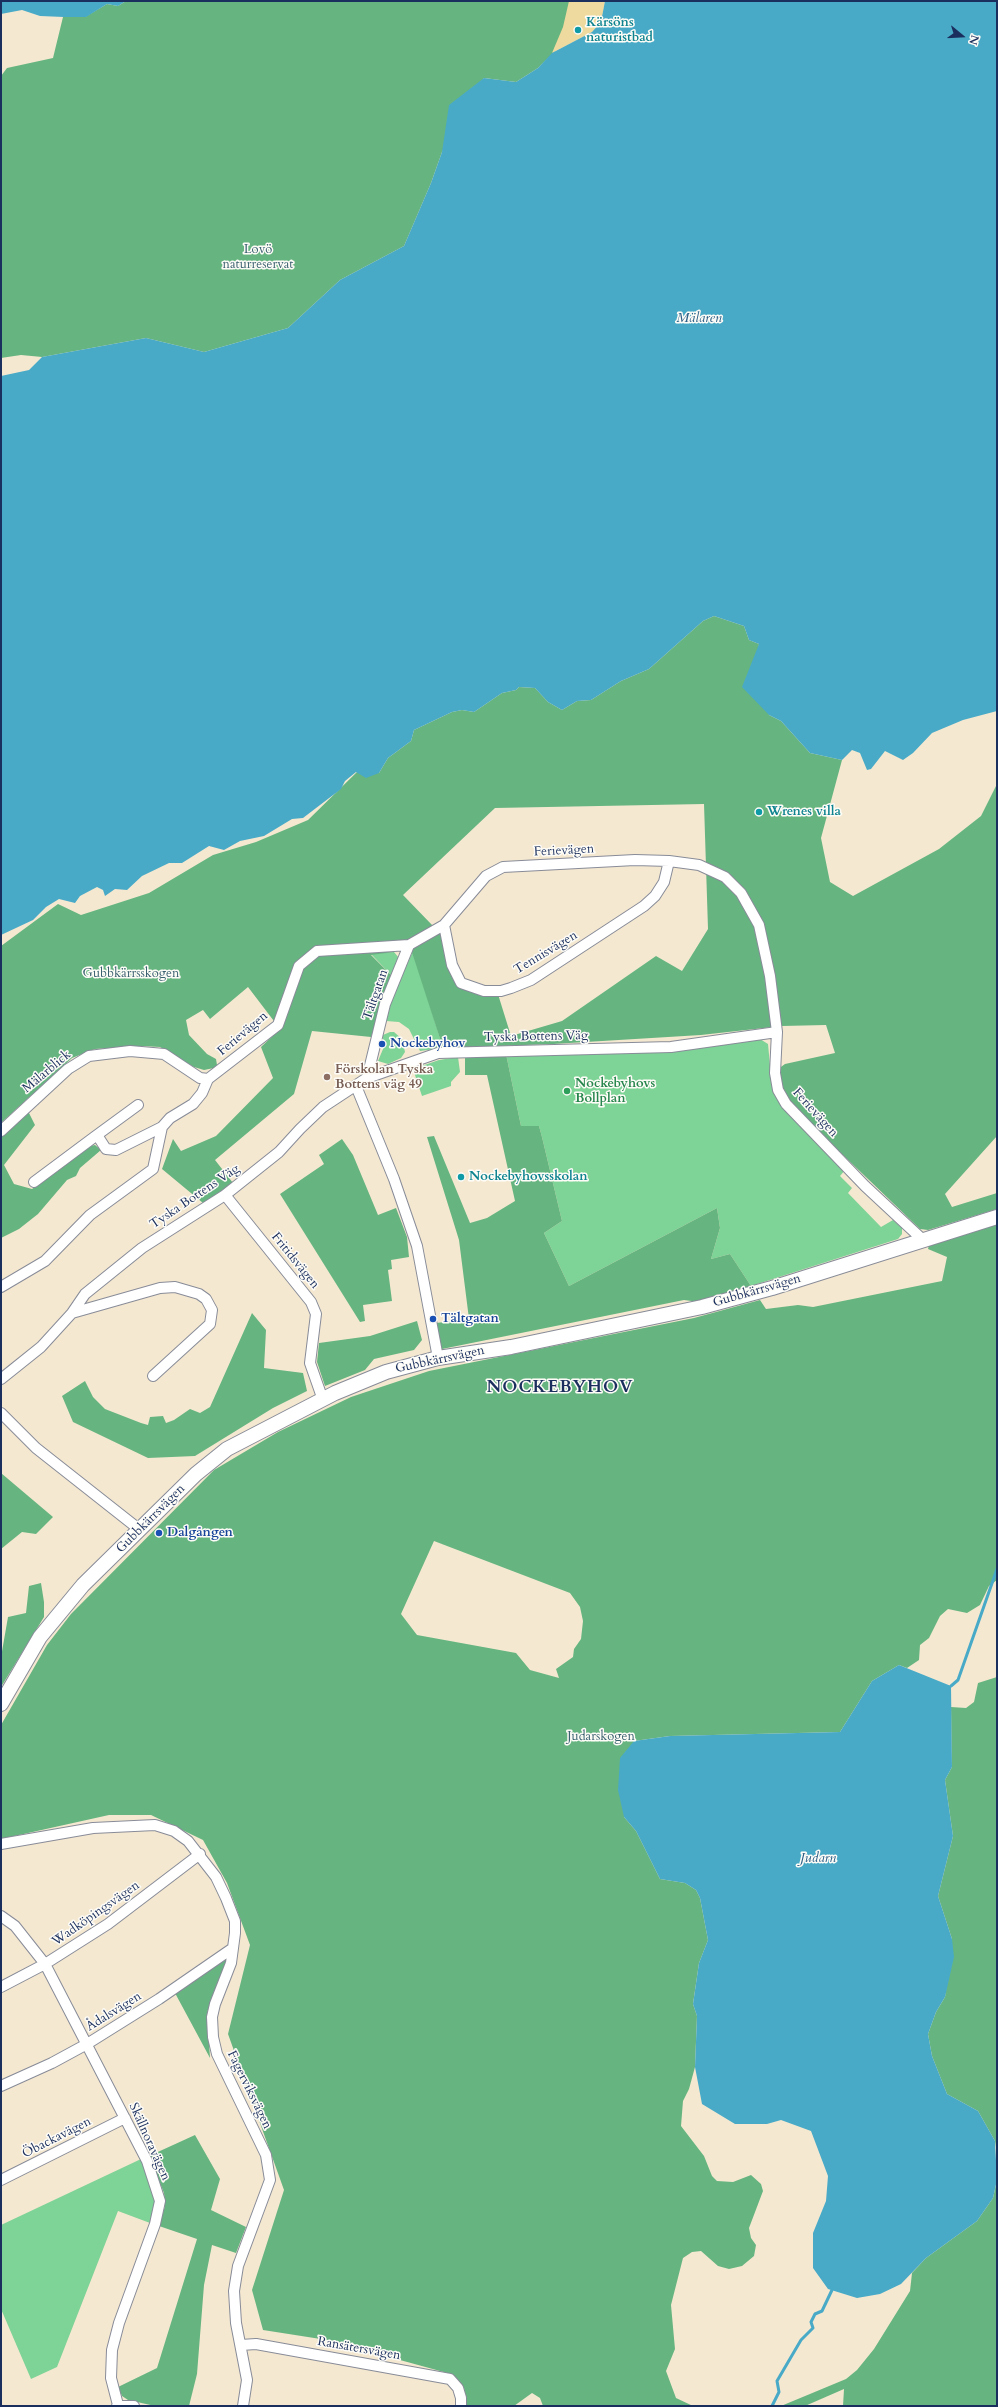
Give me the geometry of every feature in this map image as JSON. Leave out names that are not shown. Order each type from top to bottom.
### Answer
[{"type":"street","name":"Ferievägen","points":[[97,1135],[106,1149],[116,1150],[162,1127],[170,1118],[193,1104],[202,1094],[208,1079],[278,1025],[299,966],[317,951],[409,945],[444,925],[486,876],[504,867],[635,860],[669,861],[699,865],[725,877],[741,893],[759,925],[772,986],[777,1032],[775,1073],[778,1090],[786,1104],[865,1186],[923,1240]]},
{"type":"street","name":"Tennisvägen","points":[[444,925],[452,965],[460,983],[484,991],[501,991],[512,988],[531,980],[644,906],[655,896],[664,882],[669,861]]},
{"type":"street","name":"Tältgatan","points":[[366,1078],[385,1004],[409,945]]},
{"type":"street","name":"Tyska Bottens Väg","points":[[1,1379],[41,1347],[72,1313],[85,1294],[142,1248],[225,1195],[279,1152],[323,1107],[366,1078],[438,1053],[671,1046],[777,1032]]},
{"type":"street","name":"Mälarblick","points":[[1,1130],[68,1069],[89,1056],[130,1051],[164,1054],[200,1078],[208,1079]]},
{"type":"street","points":[[356,1086],[394,1179],[417,1246],[438,1358]]},
{"type":"street","points":[[34,1182],[138,1105]]},
{"type":"street","points":[[1,1287],[45,1260],[90,1215],[153,1169],[162,1127]]},
{"type":"street","name":"Fritidsvägen","points":[[225,1195],[311,1302],[316,1314],[310,1363],[323,1400]]},
{"type":"street","name":"Gubbkärrsvägen","points":[[1,1704],[40,1637],[83,1585],[196,1474],[227,1449],[323,1400],[386,1372],[438,1358],[511,1347],[702,1307],[772,1288],[997,1217]]},
{"type":"street","points":[[72,1313],[160,1288],[175,1287],[200,1294],[206,1299],[212,1310],[210,1324],[153,1376]]},
{"type":"street","points":[[1,1413],[36,1448],[140,1530]]},
{"type":"street","name":"Fagerviksvägen","points":[[1,1844],[93,1828],[155,1824],[174,1831],[200,1854],[216,1877],[235,1921],[231,1963],[215,2004],[212,2018],[213,2037],[217,2054],[266,2155],[270,2180],[238,2266],[234,2291],[236,2323],[247,2380],[243,2406]]},
{"type":"street","name":"Wadköpingsvägen","points":[[1,1988],[46,1964],[108,1924],[200,1854]]},
{"type":"street","name":"Skällnoravägen","points":[[1,1916],[15,1926],[27,1938],[46,1964],[125,2118],[146,2162],[160,2201],[154,2224],[119,2323],[112,2350],[112,2378],[117,2406]]},
{"type":"street","name":"Ådalsvägen","points":[[1,2086],[52,2063],[86,2044],[159,1999],[233,1948]]},
{"type":"street","name":"Öbackavägen","points":[[1,2180],[125,2118]]},
{"type":"street","name":"Ransätersvägen","points":[[241,2345],[256,2344],[450,2379],[458,2388],[461,2402]]},
{"type":"street","points":[[117,2406],[134,2406]]},
{"type":"green space","name":"Lovö naturreservat","points":[[126,1],[605,1],[538,68],[516,82],[484,78],[442,152],[431,183],[404,246],[340,280],[288,328],[204,352],[146,338],[42,357],[21,355],[1,358],[1,76],[7,68],[53,58],[63,17],[85,17],[107,4],[118,6]]},
{"type":"green space","name":"Gubbkärrsskogen","points":[[714,616],[744,626],[749,640],[759,644],[758,651],[769,715],[781,721],[810,753],[842,760],[821,838],[830,882],[853,896],[939,849],[981,816],[997,784],[997,1136],[945,1194],[952,1207],[997,1193],[997,1209],[928,1230],[920,1229],[791,1105],[780,1082],[778,1069],[785,1064],[835,1053],[826,1025],[782,1026],[701,1035],[553,1044],[443,1048],[408,940],[394,952],[371,955],[392,976],[371,1037],[312,1031],[294,1094],[215,1160],[233,1183],[203,1203],[162,1169],[173,1139],[181,1151],[216,1136],[273,1078],[261,1047],[280,1029],[248,987],[210,1019],[203,1010],[186,1020],[189,1035],[207,1054],[216,1059],[217,1065],[214,1068],[204,1070],[194,1067],[160,1047],[142,1046],[95,1049],[72,1058],[1,1123],[1,946],[58,904],[81,915],[149,893],[213,855],[256,842],[308,820],[357,772],[379,773],[388,758],[411,741],[414,730],[452,712],[462,710],[474,712],[502,693],[516,690],[519,687],[535,688],[548,702],[562,710],[577,701],[591,700],[621,681],[649,669],[703,621]],"holes":[[[704,804],[708,929],[682,971],[656,956],[562,1021],[511,1036],[497,991],[461,983],[440,923],[434,927],[403,895],[495,808]]]},
{"type":"green space","points":[[413,951],[443,1048],[420,1051],[409,1029],[399,1022],[386,1021],[389,1004]]},
{"type":"green space","points":[[394,952],[399,958],[392,976],[371,954]]},
{"type":"green space","points":[[394,1032],[402,1039],[405,1052],[401,1058],[388,1064],[378,1061],[386,1042],[383,1040],[383,1035]]},
{"type":"green space","points":[[760,1039],[768,1044],[772,1087],[783,1108],[845,1170],[840,1176],[852,1188],[848,1193],[881,1227],[893,1220],[902,1228],[902,1234],[898,1239],[751,1286],[730,1254],[711,1259],[720,1228],[717,1208],[569,1286],[544,1233],[562,1221],[542,1137],[539,1126],[521,1126],[506,1054]]},
{"type":"green space","points":[[506,1054],[521,1126],[539,1126],[542,1137],[562,1221],[544,1233],[569,1286],[717,1208],[720,1228],[711,1259],[730,1254],[751,1286],[699,1302],[684,1300],[442,1349],[438,1345],[436,1323],[469,1319],[459,1240],[427,1137],[434,1136],[470,1223],[487,1218],[515,1201],[487,1075],[465,1075],[465,1056]]},
{"type":"green space","points":[[458,1057],[460,1072],[451,1082],[451,1086],[422,1096],[413,1069],[439,1060]]},
{"type":"green space","points":[[28,1111],[35,1125],[4,1165],[14,1184],[32,1189],[90,1146],[95,1145],[101,1150],[80,1168],[76,1176],[67,1180],[38,1214],[19,1229],[1,1238],[1,1136]]},
{"type":"green space","points":[[342,1139],[353,1155],[378,1215],[396,1208],[407,1237],[409,1257],[391,1260],[392,1269],[388,1270],[392,1301],[363,1305],[365,1321],[360,1322],[280,1194],[324,1164],[319,1155]]},
{"type":"green space","name":"Judarskogen","points":[[997,1224],[997,1580],[989,1586],[980,1605],[967,1613],[948,1609],[940,1616],[929,1638],[920,1645],[919,1660],[907,1668],[899,1665],[872,1681],[840,1732],[670,1736],[634,1741],[624,1817],[636,1831],[660,1879],[685,1883],[696,1890],[700,1898],[708,1940],[699,1963],[693,2004],[697,2016],[695,2067],[689,2089],[683,2101],[681,2126],[704,2156],[712,2176],[717,2181],[733,2182],[751,2175],[761,2184],[763,2191],[749,2228],[751,2238],[756,2245],[754,2256],[742,2266],[729,2269],[718,2266],[701,2251],[692,2252],[683,2258],[671,2305],[675,2349],[666,2371],[676,2398],[693,2406],[543,2406],[540,2398],[532,2393],[514,2406],[466,2406],[464,2388],[451,2374],[327,2340],[263,2330],[252,2290],[284,2190],[228,2034],[250,1945],[227,1883],[203,1840],[151,1815],[109,1815],[1,1839],[1,1725],[47,1645],[71,1614],[214,1470],[278,1432],[351,1397],[429,1371],[694,1318],[760,1300],[766,1309],[798,1305],[813,1307],[942,1281],[947,1257],[928,1249],[929,1245]],"holes":[[[434,1541],[570,1593],[580,1607],[583,1621],[581,1639],[574,1649],[573,1657],[556,1669],[559,1678],[530,1670],[516,1653],[417,1635],[401,1614]]]},
{"type":"green space","points":[[252,1313],[266,1330],[264,1368],[303,1373],[307,1391],[273,1408],[195,1456],[148,1458],[73,1422],[62,1396],[85,1381],[93,1397],[105,1409],[148,1425],[150,1417],[163,1416],[166,1423],[174,1420],[190,1409],[200,1413],[210,1407]]},
{"type":"green space","points":[[417,1321],[422,1340],[414,1350],[374,1359],[365,1370],[325,1386],[317,1362],[319,1343],[370,1336]]},
{"type":"green space","points":[[1,1473],[53,1517],[36,1534],[22,1532],[1,1549]]},
{"type":"green space","points":[[41,1583],[44,1602],[44,1617],[1,1687],[1,1657],[8,1617],[26,1613],[29,1586]]},
{"type":"green space","points":[[997,1677],[997,2154],[995,2141],[978,2111],[947,2094],[932,2056],[928,2034],[936,2012],[945,1997],[952,1939],[938,1896],[953,1836],[945,1780],[952,1767],[951,1707],[966,1708],[974,1702],[978,1683]]},
{"type":"green space","points":[[225,1958],[227,1959],[207,2013],[210,2058],[175,1993]]},
{"type":"green space","points":[[195,2135],[220,2179],[211,2210],[246,2227],[236,2253],[212,2245],[204,2285],[197,2374],[189,2406],[155,2406],[128,2400],[122,2396],[118,2387],[157,2368],[197,2239],[159,2226],[165,2206],[164,2193],[149,2156]]},
{"type":"green space","points":[[141,2159],[155,2194],[155,2208],[150,2223],[118,2211],[57,2367],[31,2379],[1,2309],[1,2225]]},
{"type":"green space","points":[[997,2180],[997,2406],[843,2406],[844,2389],[805,2406],[781,2406],[846,2379],[857,2370],[874,2349],[910,2291],[912,2273],[926,2258],[977,2221],[993,2198]]},
{"type":"sand","name":"Kärsöns naturistbad","points":[[569,1],[605,1],[601,22],[592,32],[552,53],[563,27]]},
{"type":"water","points":[[1,1],[126,1],[118,6],[107,4],[86,17],[64,17],[40,16],[22,10],[1,14]]},
{"type":"water","name":"Mälaren","points":[[605,1],[997,1],[997,711],[963,720],[932,733],[913,753],[903,760],[885,751],[871,769],[867,770],[860,753],[852,750],[842,760],[810,753],[781,721],[769,715],[742,687],[759,644],[749,640],[744,626],[714,616],[703,621],[649,669],[621,681],[591,700],[577,701],[562,710],[548,702],[535,688],[519,687],[516,690],[502,693],[474,712],[462,710],[452,712],[414,730],[411,741],[388,758],[379,773],[366,778],[356,772],[345,781],[341,789],[303,818],[292,819],[264,836],[240,841],[224,850],[209,846],[182,863],[169,863],[142,876],[127,890],[115,889],[105,896],[103,890],[97,887],[80,896],[75,903],[59,899],[46,907],[33,920],[1,935],[1,376],[29,370],[42,357],[146,338],[204,352],[288,328],[340,280],[404,246],[431,183],[442,152],[449,105],[484,78],[516,82],[538,68],[552,53],[592,32],[601,22]]},
{"type":"water","name":"Judarn","points":[[899,1665],[951,1686],[952,1767],[945,1780],[953,1836],[938,1896],[952,1939],[954,1957],[945,1997],[936,2012],[928,2034],[932,2056],[947,2094],[978,2111],[995,2141],[997,2180],[993,2198],[977,2221],[926,2258],[901,2284],[880,2294],[857,2298],[828,2289],[813,2268],[813,2233],[826,2201],[828,2176],[811,2131],[781,2120],[767,2124],[735,2124],[702,2104],[695,2067],[697,2016],[693,2004],[699,1963],[708,1940],[700,1898],[696,1890],[685,1883],[660,1879],[636,1831],[624,1817],[618,1790],[620,1758],[634,1741],[670,1736],[840,1732],[872,1681]]},
{"type":"waterway","points":[[951,1686],[958,1680],[997,1569]]},
{"type":"waterway","points":[[772,2406],[779,2392],[777,2381],[801,2340],[813,2328],[811,2322],[815,2314],[822,2311],[832,2290]]},
{"type":"place","name":"Kärsöns naturistbad","points":[[578,30]]},
{"type":"place","name":"Wrenes villa","points":[[759,812]]},
{"type":"place","name":"Nockebyhov","points":[[382,1044]]},
{"type":"place","name":"Förskolan Tyska Bottens väg 49","points":[[327,1077]]},
{"type":"place","name":"Nockebyhovs Bollplan","points":[[567,1091]]},
{"type":"place","name":"Nockebyhovsskolan","points":[[461,1177]]},
{"type":"place","name":"Tältgatan","points":[[433,1319]]},
{"type":"place","name":"Dalgången","points":[[159,1533]]},
{"type":"district","name":"NOCKEBYHOV","points":[[560,1388]]}]
